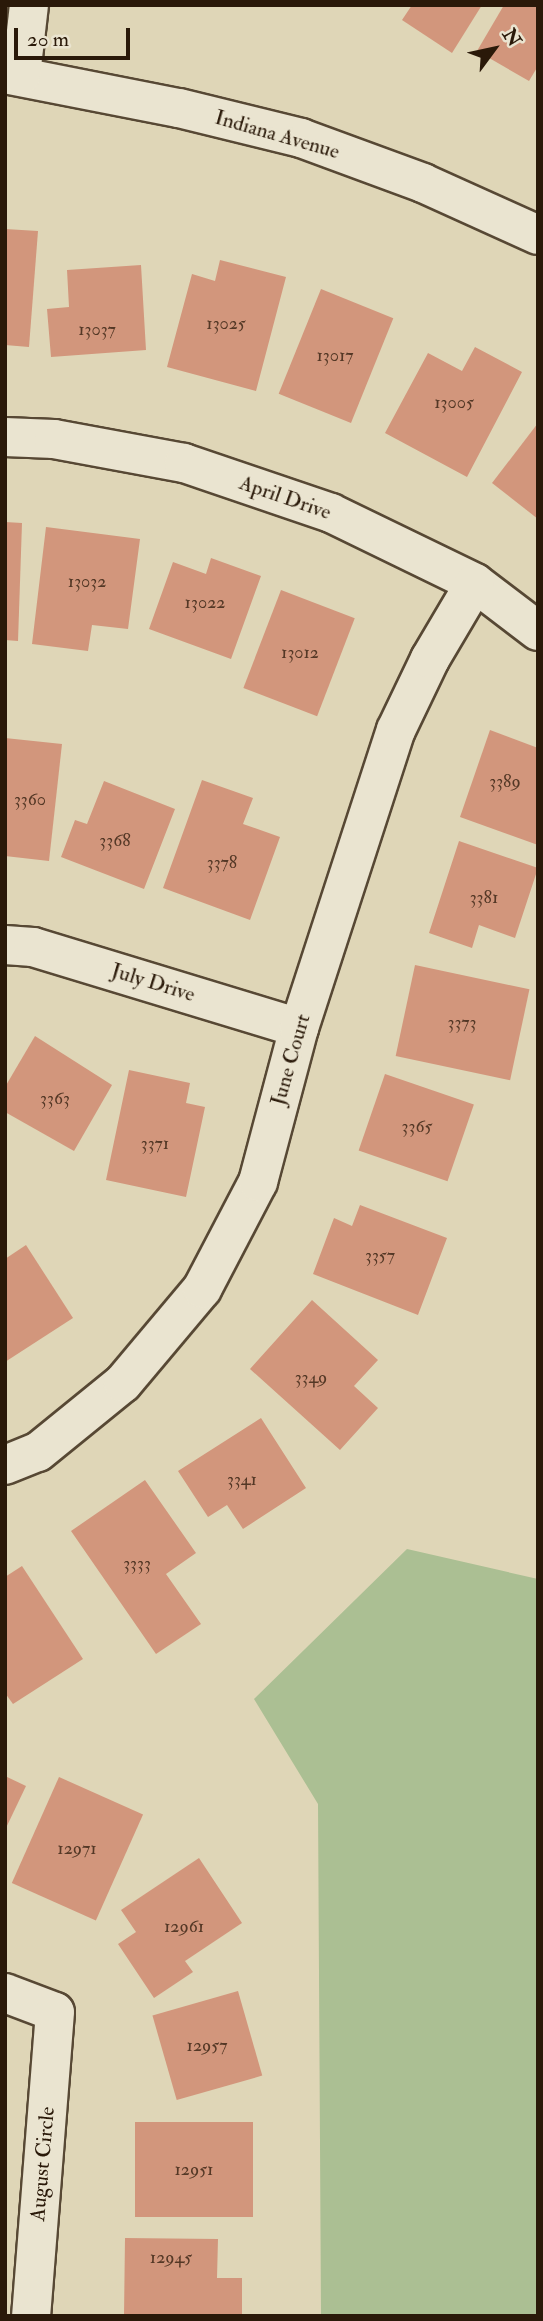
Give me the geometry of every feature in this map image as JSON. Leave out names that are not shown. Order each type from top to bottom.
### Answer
[{"type":"street","points":[[13,75],[29,5]]},
{"type":"street","name":"Indiana Avenue","points":[[13,75],[179,108],[301,138],[423,183],[538,235]]},
{"type":"street","name":"April Drive","points":[[5,437],[54,439],[184,463],[331,513],[475,583],[538,631]]},
{"type":"street","name":"June Court","points":[[5,1465],[38,1452],[123,1383],[202,1289],[258,1182],[299,1028],[396,730],[430,659],[475,583]]},
{"type":"street","name":"July Drive","points":[[5,945],[33,947],[299,1028]]},
{"type":"street","name":"August Circle","points":[[5,1993],[55,2012],[31,2316]]},
{"type":"green space","points":[[407,1549],[538,1579],[538,2316],[321,2316],[318,1804],[254,1699]]},
{"type":"building","points":[[412,5],[482,5],[452,53],[402,20]]},
{"type":"building","points":[[504,5],[538,5],[538,66],[529,81],[477,51]]},
{"type":"building","points":[[5,229],[38,231],[29,347],[5,345]]},
{"type":"building","points":[[220,260],[286,277],[256,391],[167,367],[192,274],[215,281]]},
{"type":"building","points":[[141,265],[146,350],[51,357],[47,309],[69,307],[67,270]]},
{"type":"building","points":[[321,289],[393,318],[351,423],[279,394]]},
{"type":"building","points":[[475,347],[522,372],[467,477],[385,433],[428,353],[462,371]]},
{"type":"building","points":[[538,423],[538,519],[492,483]]},
{"type":"building","points":[[5,522],[22,523],[18,641],[5,640]]},
{"type":"building","points":[[46,527],[140,539],[128,629],[92,625],[88,651],[32,644]]},
{"type":"building","points":[[211,558],[261,576],[231,659],[149,629],[173,562],[206,574]]},
{"type":"building","points":[[281,590],[355,618],[317,716],[243,688]]},
{"type":"building","points":[[490,730],[538,748],[538,845],[460,817]]},
{"type":"building","points":[[5,738],[62,744],[49,861],[5,856]]},
{"type":"building","points":[[202,780],[253,798],[243,824],[280,837],[250,920],[163,888]]},
{"type":"building","points":[[104,781],[175,809],[144,889],[61,857],[75,820],[87,824]]},
{"type":"building","points":[[459,841],[538,868],[515,938],[479,925],[472,948],[429,933]]},
{"type":"building","points":[[415,965],[529,989],[510,1080],[396,1056]]},
{"type":"building","points":[[35,1036],[112,1085],[74,1151],[5,1112],[5,1087]]},
{"type":"building","points":[[129,1070],[190,1083],[186,1103],[205,1107],[186,1197],[106,1180]]},
{"type":"building","points":[[385,1074],[474,1105],[448,1181],[359,1151]]},
{"type":"building","points":[[360,1205],[447,1238],[418,1315],[313,1274],[334,1218],[352,1226]]},
{"type":"building","points":[[26,1245],[73,1318],[5,1362],[5,1259]]},
{"type":"building","points":[[312,1300],[378,1360],[354,1386],[378,1408],[340,1450],[250,1369]]},
{"type":"building","points":[[261,1418],[306,1488],[243,1529],[227,1505],[208,1517],[178,1471]]},
{"type":"building","points":[[145,1480],[196,1553],[166,1574],[201,1624],[156,1654],[71,1531]]},
{"type":"building","points":[[22,1566],[83,1659],[13,1704],[5,1693],[5,1577]]},
{"type":"building","points":[[5,1776],[26,1786],[5,1830]]},
{"type":"building","points":[[59,1777],[143,1814],[96,1920],[12,1883]]},
{"type":"building","points":[[199,1858],[242,1923],[185,1961],[193,1972],[154,1998],[118,1944],[136,1932],[121,1910]]},
{"type":"building","points":[[238,1991],[262,2076],[177,2100],[152,2016]]},
{"type":"building","points":[[135,2122],[253,2122],[253,2217],[135,2217]]},
{"type":"building","points":[[125,2238],[218,2239],[217,2278],[242,2278],[242,2316],[124,2316]]}]
